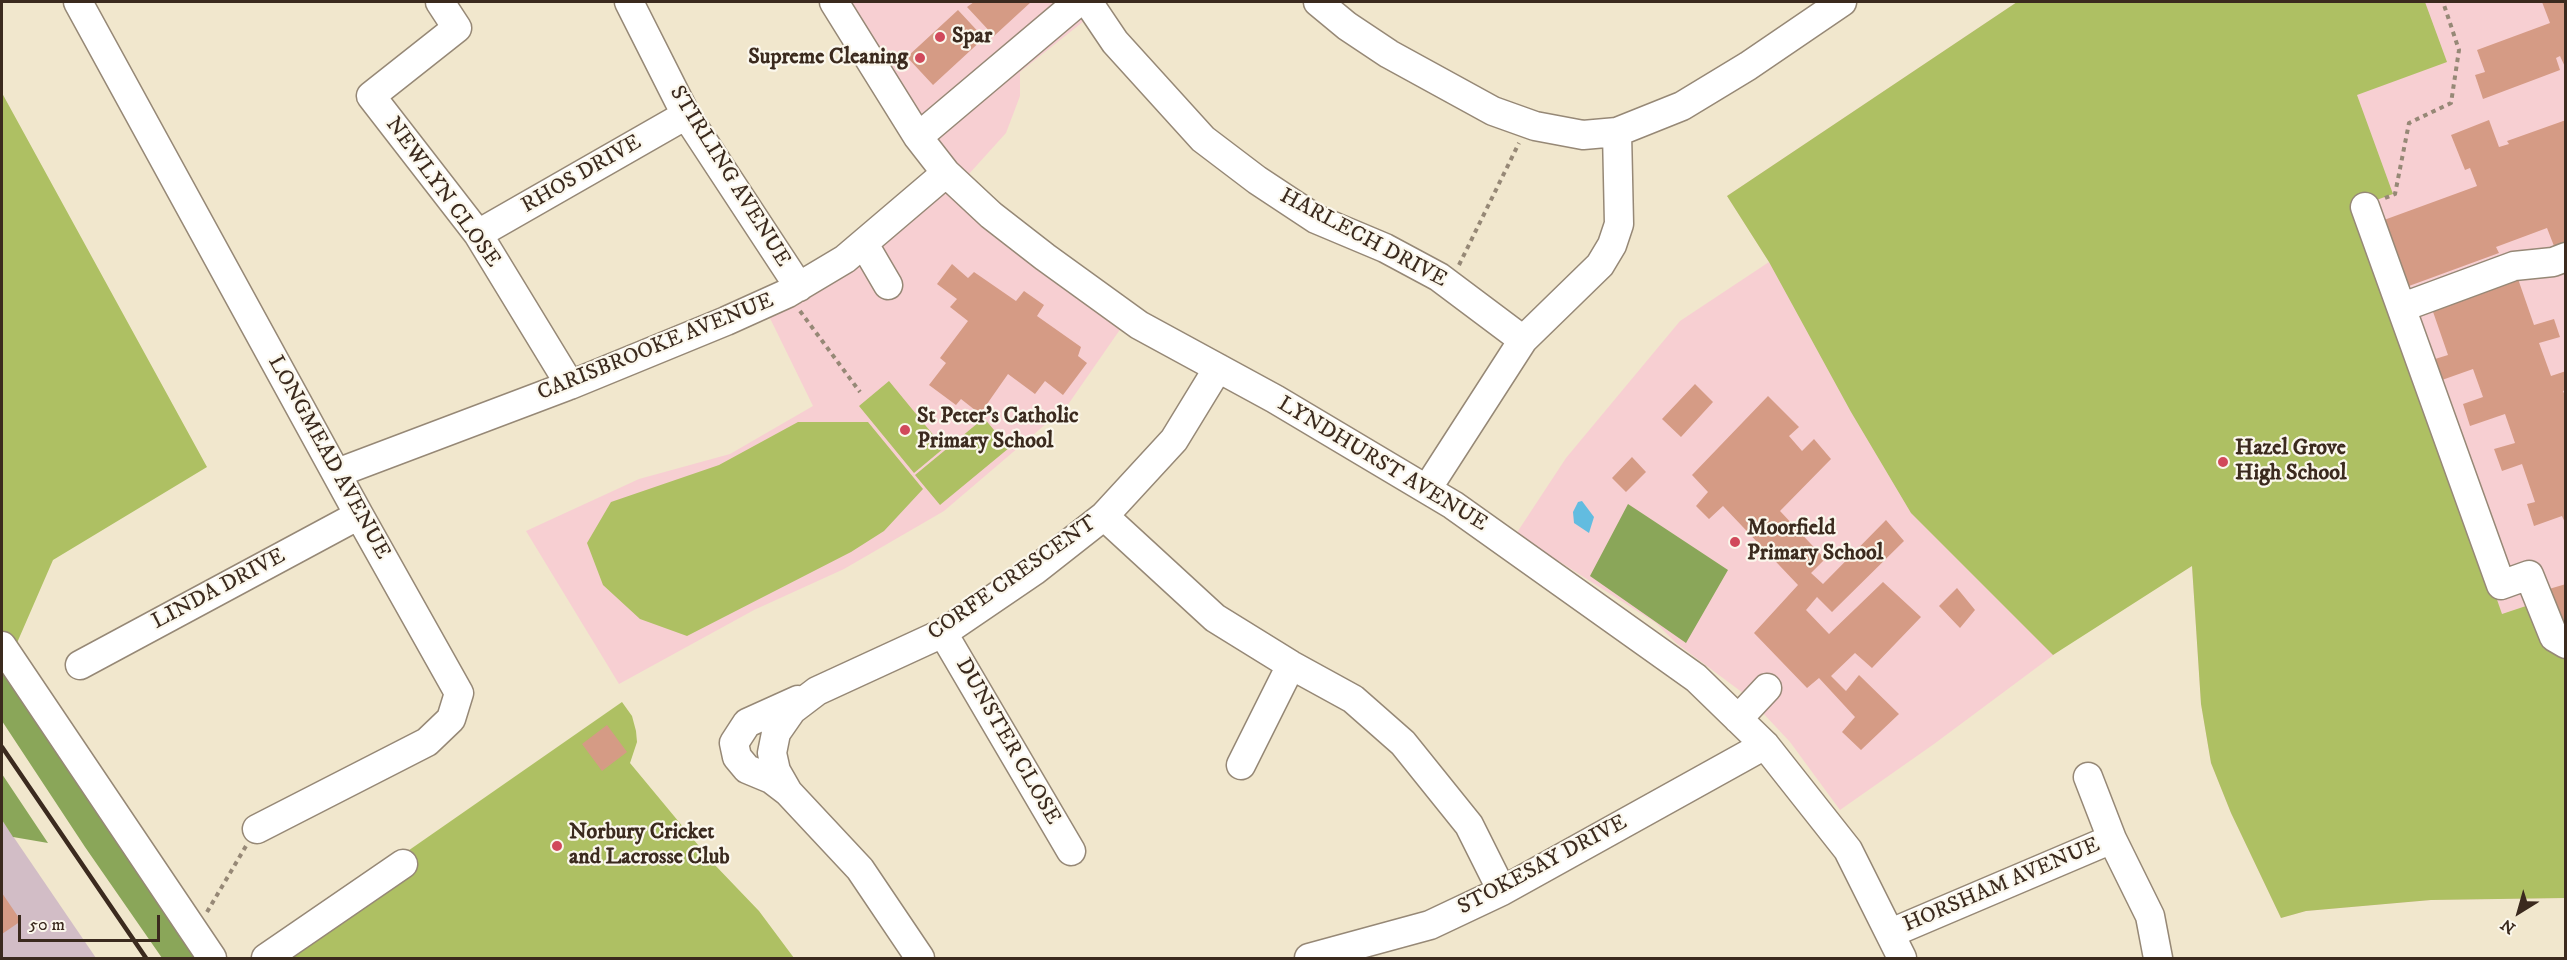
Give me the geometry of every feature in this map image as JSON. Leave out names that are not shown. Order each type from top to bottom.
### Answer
[{"type":"street","name":"LONGMEAD AVENUE","points":[[78,2],[459,693],[451,719],[428,742],[257,829]]},
{"type":"street","name":"NEWLYN CLOSE","points":[[440,2],[464,38],[370,96],[478,234],[570,385]]},
{"type":"street","name":"STIRLING AVENUE","points":[[629,2],[686,115],[793,290]]},
{"type":"street","name":"LYNDHURST AVENUE","points":[[834,2],[918,137],[946,173],[991,215],[1089,291],[1139,325],[1427,489],[1553,574],[1695,678],[1765,745],[1848,850],[1897,946]]},
{"type":"street","points":[[918,137],[1078,2]]},
{"type":"street","name":"HARLECH DRIVE","points":[[1088,2],[1130,59],[1203,139],[1257,180],[1316,219],[1385,248],[1449,285],[1523,340]]},
{"type":"street","points":[[1318,2],[1347,26],[1389,54],[1493,111],[1528,123],[1583,135],[1617,132],[1682,106],[1704,94],[1842,2]]},
{"type":"street","name":"RHOS DRIVE","points":[[478,234],[686,115]]},
{"type":"street","points":[[1427,489],[1523,340],[1600,265],[1612,245],[1619,224],[1617,132]]},
{"type":"street","name":"CARISBROOKE AVENUE","points":[[337,473],[570,385],[726,321],[793,290],[845,259],[946,173]]},
{"type":"street","points":[[2365,207],[2403,307],[2501,585],[2529,575],[2554,637],[2565,644]]},
{"type":"street","points":[[864,244],[888,285]]},
{"type":"street","points":[[2403,307],[2514,266],[2553,262],[2565,257]]},
{"type":"street","name":"CORFE CRESCENT","points":[[920,958],[860,870],[788,792],[771,779],[747,769],[737,757],[734,743],[747,723],[943,633],[1034,571],[1104,516],[1174,440],[1218,368]]},
{"type":"street","name":"LINDA DRIVE","points":[[80,665],[359,515]]},
{"type":"street","points":[[1104,516],[1215,618],[1291,665],[1353,699],[1403,743],[1469,825],[1502,891]]},
{"type":"street","name":"DUNSTER CLOSE","points":[[943,633],[1071,851]]},
{"type":"street","points":[[2,646],[212,958]]},
{"type":"street","points":[[1241,765],[1291,665]]},
{"type":"street","points":[[1738,719],[1767,688]]},
{"type":"street","name":"CORFE CRESCENT","points":[[788,792],[776,771],[772,753],[776,734],[792,710],[817,691]]},
{"type":"street","name":"STOKESAY DRIVE","points":[[1309,958],[1430,924],[1502,891],[1765,745]]},
{"type":"street","points":[[2088,777],[2112,839],[2150,916],[2158,958]]},
{"type":"street","name":"HORSHAM AVENUE","points":[[1897,946],[2112,839]]},
{"type":"street","points":[[266,958],[403,864]]},
{"type":"path","points":[[2365,207],[2395,194],[2409,123],[2451,103],[2459,50],[2443,2]]},
{"type":"path","points":[[1449,285],[1528,123]]},
{"type":"path","points":[[793,290],[860,392]]},
{"type":"path","points":[[195,933],[257,829]]},
{"type":"shaded area","name":"St Peter's Catholic Primary School","points":[[834,2],[1077,2],[1089,17],[1020,72],[1020,96],[1006,133],[959,185],[1128,318],[1067,406],[944,511],[844,569],[754,610],[619,684],[526,531],[639,479],[730,454],[813,406],[763,304],[945,173]]},
{"type":"shaded area","name":"Hazel Grove High School","points":[[2017,2],[2565,2],[2565,898],[2431,900],[2306,911],[2281,918],[2231,813],[2211,763],[2201,704],[2192,566],[2071,642],[1934,744],[1840,810],[1790,742],[1747,696],[1676,643],[1656,623],[1516,534],[1566,458],[1680,321],[1769,262],[1727,196]]},
{"type":"shaded area","points":[[2,820],[96,958],[2,958]]},
{"type":"green space","name":"Hazel Grove High School","points":[[2017,2],[2425,2],[2447,62],[2357,95],[2393,194],[2360,206],[2502,614],[2532,604],[2565,653],[2565,898],[2431,900],[2306,911],[2281,918],[2231,813],[2211,763],[2201,704],[2192,566],[2053,655],[1911,513],[1851,412],[1769,262],[1727,196]]},
{"type":"green space","points":[[2,93],[207,467],[53,560],[10,659],[2,647]]},
{"type":"green space","points":[[889,381],[944,448],[914,473],[859,406]]},
{"type":"green space","points":[[984,418],[1009,448],[940,505],[915,475]]},
{"type":"green space","points":[[798,422],[868,422],[923,489],[884,531],[851,552],[687,636],[640,619],[603,585],[587,543],[611,502],[719,465]]},
{"type":"green space","points":[[1628,504],[1728,570],[1686,643],[1590,576]]},
{"type":"green space","points":[[2,657],[203,958],[162,958],[85,847],[2,721]]},
{"type":"green space","name":"Norbury Cricket and Lacrosse Club","points":[[622,702],[632,716],[636,731],[637,742],[630,763],[713,863],[759,911],[794,958],[254,958]]},
{"type":"green space","points":[[2,774],[48,843],[13,837],[2,820]]},
{"type":"water","points":[[1582,501],[1594,517],[1589,533],[1574,523],[1573,512],[1578,502]]},
{"type":"building","points":[[974,2],[1031,2],[994,36],[967,7]]},
{"type":"building","points":[[2542,2],[2566,2],[2566,69],[2560,56],[2556,58],[2560,70],[2483,99],[2475,75],[2485,72],[2477,50],[2550,23]]},
{"type":"building","points":[[958,10],[984,38],[933,85],[907,57]]},
{"type":"building","points":[[2489,120],[2499,147],[2509,144],[2507,141],[2566,120],[2566,242],[2554,246],[2547,228],[2496,247],[2499,253],[2409,286],[2384,220],[2477,186],[2470,168],[2465,170],[2451,135]]},
{"type":"building","points":[[952,264],[968,278],[974,272],[1016,301],[1024,291],[1044,305],[1037,316],[1081,347],[1078,356],[1087,363],[1063,395],[1045,381],[1035,394],[1008,374],[980,414],[961,399],[956,405],[929,385],[946,363],[940,358],[968,321],[950,307],[957,299],[937,284]]},
{"type":"building","points":[[2517,276],[2534,325],[2554,319],[2560,337],[2539,343],[2551,376],[2566,371],[2566,390],[2563,391],[2566,398],[2566,525],[2562,516],[2534,526],[2527,504],[2535,502],[2522,464],[2502,471],[2494,449],[2515,443],[2505,414],[2470,426],[2463,404],[2483,397],[2473,369],[2442,380],[2435,359],[2448,355],[2431,306]]},
{"type":"building","points":[[1695,384],[1713,402],[1681,437],[1662,419]]},
{"type":"building","points":[[1768,396],[1799,427],[1789,436],[1802,451],[1814,439],[1831,459],[1780,511],[1825,559],[1811,573],[1823,584],[1886,520],[1904,541],[1832,612],[1817,597],[1806,610],[1829,634],[1883,582],[1921,617],[1872,668],[1855,653],[1831,676],[1846,691],[1859,675],[1899,714],[1861,750],[1842,732],[1855,717],[1819,678],[1807,688],[1754,633],[1798,585],[1723,506],[1709,519],[1696,506],[1708,492],[1692,475]]},
{"type":"building","points":[[1632,457],[1646,472],[1626,492],[1612,478]]},
{"type":"building","points":[[2566,584],[2566,635],[2549,589]]},
{"type":"building","points":[[1957,588],[1975,610],[1960,628],[1939,606]]},
{"type":"building","points":[[607,725],[627,752],[602,771],[582,744]]},
{"type":"building","points":[[2,893],[21,921],[2,934]]},
{"type":"railway","points":[[2,747],[146,958]]},
{"type":"place","name":"Spar","points":[[940,37]]},
{"type":"place","name":"Supreme Cleaning","points":[[920,58]]},
{"type":"place","name":"St Peter's Catholic Primary School","points":[[905,430]]},
{"type":"place","name":"Hazel Grove High School","points":[[2223,462]]},
{"type":"place","name":"Moorfield Primary School","points":[[1735,542]]},
{"type":"place","name":"Norbury Cricket and Lacrosse Club","points":[[557,846]]}]
